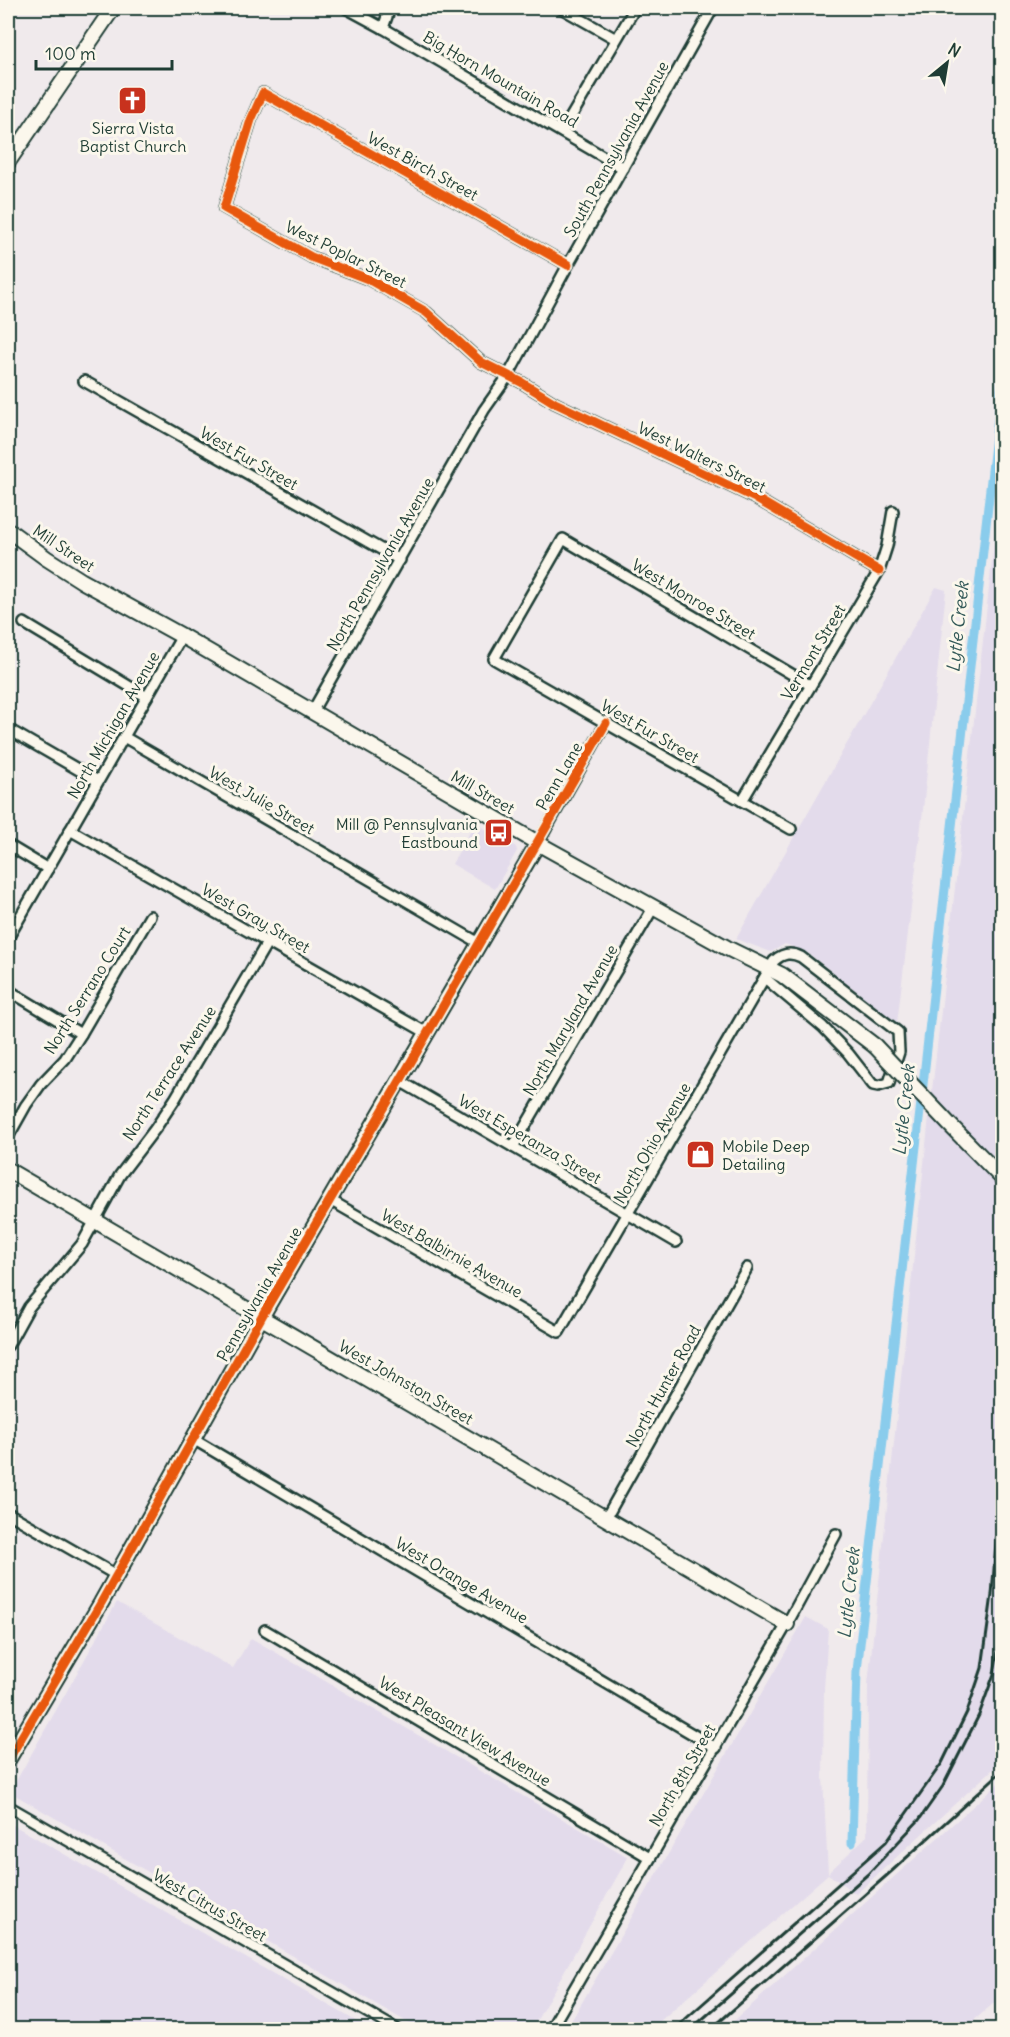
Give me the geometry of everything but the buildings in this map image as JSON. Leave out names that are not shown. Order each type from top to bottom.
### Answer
[{"type":"street","points":[[8,162],[113,8]]},
{"type":"street","name":"Big Horn Mountain Road","points":[[346,8],[623,168]]},
{"type":"street","points":[[383,28],[390,8]]},
{"type":"street","points":[[561,8],[616,39]]},
{"type":"street","points":[[562,132],[635,8]]},
{"type":"street","name":"South Pennsylvania Avenue","points":[[473,430],[508,376],[712,8]]},
{"type":"street","name":"West Poplar Street","points":[[263,93],[251,120],[224,208],[311,257],[368,279],[426,312],[481,362],[508,376]]},
{"type":"street","name":"West Birch Street","points":[[263,93],[568,265]]},
{"type":"street","name":"West Walters Street","points":[[508,376],[555,403],[755,498],[879,571]]},
{"type":"street","name":"West Fur Street","points":[[84,381],[400,560]]},
{"type":"street","name":"North Pennsylvania Avenue","points":[[312,712],[473,430]]},
{"type":"street","name":"Vermont Street","points":[[742,801],[879,571],[887,546],[893,511]]},
{"type":"street","name":"Mill Street","points":[[8,530],[45,558],[82,581],[182,636],[768,974],[782,975],[875,1046],[1002,1178]]},
{"type":"street","name":"West Fur Street","points":[[562,539],[494,659],[791,829]]},
{"type":"street","name":"West Monroe Street","points":[[562,539],[810,685]]},
{"type":"street","points":[[24,623],[147,696]]},
{"type":"street","name":"North Michigan Avenue","points":[[8,938],[182,636]]},
{"type":"street","name":"Penn Lane","points":[[538,843],[606,723]]},
{"type":"street","points":[[8,729],[98,781]]},
{"type":"street","name":"West Julie Street","points":[[124,738],[478,944]]},
{"type":"street","name":"West Gray Street","points":[[70,830],[427,1033]]},
{"type":"street","name":"Pennsylvania Avenue","points":[[8,1761],[261,1317],[538,843]]},
{"type":"street","points":[[8,845],[48,869]]},
{"type":"street","name":"North Maryland Avenue","points":[[513,1148],[653,908]]},
{"type":"street","name":"North Serrano Court","points":[[8,1137],[41,1084],[65,1059],[150,916]]},
{"type":"street","name":"North Terrace Avenue","points":[[8,1345],[29,1307],[82,1244],[120,1175],[175,1099],[268,941]]},
{"type":"street","points":[[784,954],[795,954],[898,1032],[899,1052],[890,1083],[873,1085],[848,1053],[768,974],[779,957],[784,954]]},
{"type":"street","name":"North Ohio Avenue","points":[[559,1332],[768,974]]},
{"type":"street","points":[[8,990],[81,1034]]},
{"type":"street","name":"West Esperanza Street","points":[[400,1081],[676,1242]]},
{"type":"street","name":"West Johnston Street","points":[[8,1170],[787,1624]]},
{"type":"street","name":"West Balbirnie Avenue","points":[[330,1200],[559,1332]]},
{"type":"street","name":"North Hunter Road","points":[[606,1518],[747,1268]]},
{"type":"street","name":"West Orange Avenue","points":[[193,1439],[716,1748]]},
{"type":"street","points":[[8,1513],[116,1575]]},
{"type":"street","name":"North 8th Street","points":[[550,2030],[716,1748],[836,1534]]},
{"type":"street","name":"West Pleasant View Avenue","points":[[265,1630],[650,1858]]},
{"type":"street","name":"West Citrus Street","points":[[8,1806],[398,2030]]},
{"type":"shaded area","points":[[1002,473],[1002,1761],[856,1894],[828,1874],[651,2029],[566,2030],[806,1617],[828,1629],[824,1689],[823,1777],[828,1873],[867,1836],[868,1684]]},
{"type":"shaded area","points":[[936,587],[946,590],[923,810],[897,1023],[808,953],[785,944],[771,952],[736,939]]},
{"type":"shaded area","points":[[475,823],[516,847],[517,851],[495,889],[452,864]]},
{"type":"shaded area","points":[[117,1602],[233,1668],[251,1638],[628,1857],[532,2029],[419,2029],[10,1792]]},
{"type":"shaded area","points":[[1002,1780],[1002,1996],[964,2029],[725,2029]]},
{"type":"shaded area","points":[[8,1822],[370,2029],[8,2029]]},
{"type":"waterway","name":"Lytle Creek","points":[[852,1843],[857,1671],[1002,382]]},
{"type":"railway","points":[[673,2030],[886,1842],[942,1763],[967,1712],[982,1668],[992,1595],[1002,1463]]},
{"type":"railway","points":[[690,2030],[868,1874],[919,1820],[943,1786],[979,1715],[994,1674],[1002,1626]]},
{"type":"railway","points":[[710,2030],[1002,1771]]},
{"type":"cycle path","points":[[568,265],[263,93],[251,120],[224,208],[311,257],[368,279],[426,312],[481,362],[521,382],[555,403],[755,498],[879,571]]},
{"type":"cycle path","points":[[8,1760],[101,1603],[267,1307],[606,723]]},
{"type":"place","name":"Sierra Vista Baptist Church","points":[[133,100]]},
{"type":"place","name":"Mill @ Pennsylvania Eastbound","points":[[499,833]]},
{"type":"place","name":"Mobile Deep Detailing","points":[[701,1155]]}]
